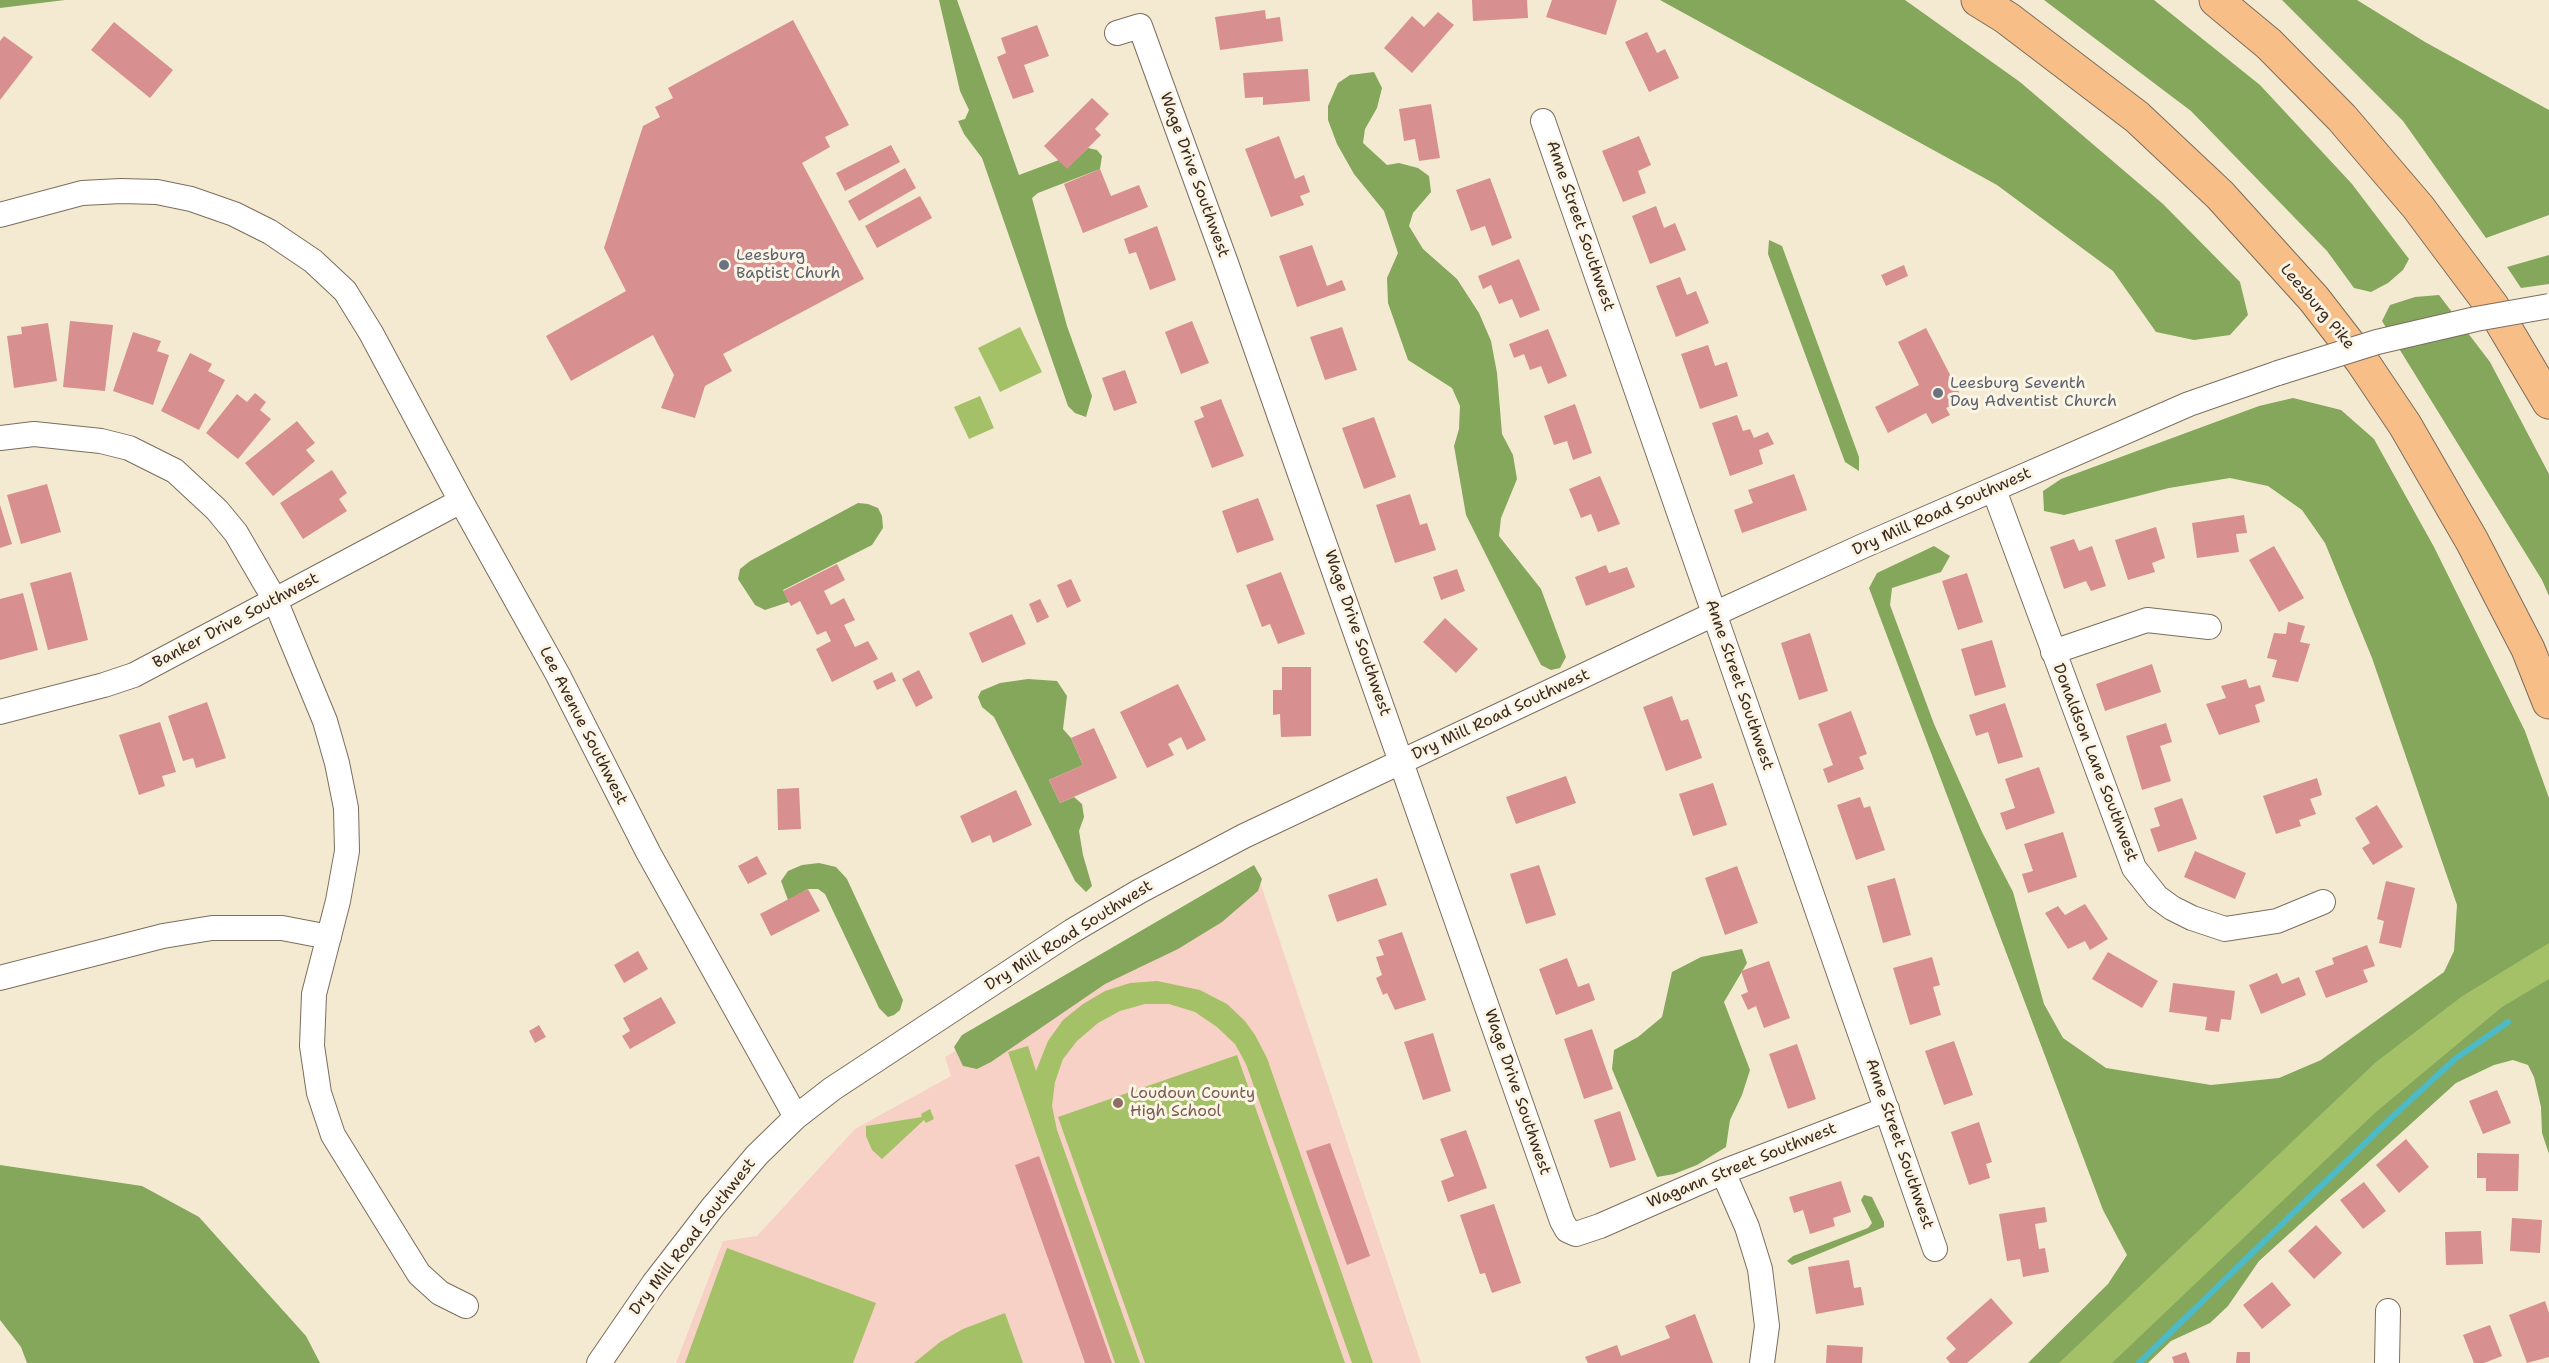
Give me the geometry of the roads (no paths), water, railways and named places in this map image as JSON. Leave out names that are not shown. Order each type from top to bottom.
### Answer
[{"type":"highway","name":"Leesburg Pike","points":[[1978,0],[2007,18],[2137,117],[2220,195],[2314,299],[2362,362],[2416,444],[2472,541],[2528,649],[2549,702]]},
{"type":"highway","points":[[2216,0],[2269,45],[2342,118],[2418,207],[2492,306],[2549,402]]},
{"type":"street","name":"Wage Drive Southwest","points":[[1117,33],[1140,26],[1402,761],[1562,1221],[1567,1230],[1576,1234],[1600,1226]]},
{"type":"street","name":"Anne Street Southwest","points":[[1543,121],[1935,1249]]},
{"type":"street","name":"Lee Avenue Southwest","points":[[0,215],[82,193],[157,192],[234,214],[270,231],[295,247],[333,278],[345,291],[371,333],[558,675],[648,852],[796,1117]]},
{"type":"street","name":"Dry Mill Road Southwest","points":[[599,1363],[654,1283],[712,1208],[757,1155],[796,1117],[832,1089],[1011,969],[1091,919],[1244,836],[1714,614],[2189,404],[2377,342],[2476,319],[2549,306]]},
{"type":"street","points":[[0,438],[34,434],[101,441],[129,448],[175,471],[217,510],[236,533],[275,600],[325,721],[337,763],[346,808],[347,851],[314,994],[312,1046],[319,1093],[333,1135],[419,1274],[440,1293],[466,1306]]},
{"type":"street","name":"Donaldson Lane Southwest","points":[[1994,490],[2133,868],[2157,897],[2172,909],[2225,929],[2277,921],[2323,902]]},
{"type":"street","name":"Banker Drive Southwest","points":[[0,712],[134,675],[461,501]]},
{"type":"street","points":[[2053,652],[2147,620],[2209,627]]},
{"type":"street","points":[[0,978],[163,936],[212,928],[282,928],[329,937]]},
{"type":"street","name":"Wagann Street Southwest","points":[[1600,1226],[1723,1172],[1887,1109]]},
{"type":"street","points":[[1723,1172],[1747,1227],[1760,1269],[1767,1326],[1762,1363]]},
{"type":"street","points":[[2387,1363],[2388,1311]]},
{"type":"waterway","points":[[2139,1363],[2390,1119],[2455,1059],[2508,1022]]},
{"type":"place","name":"Leesburg Baptist Churh","points":[[724,265]]},
{"type":"place","name":"Leesburg Seventh Day Adventist Church","points":[[1938,393]]},
{"type":"place","name":"Loudoun County High School","points":[[1118,1103]]}]
